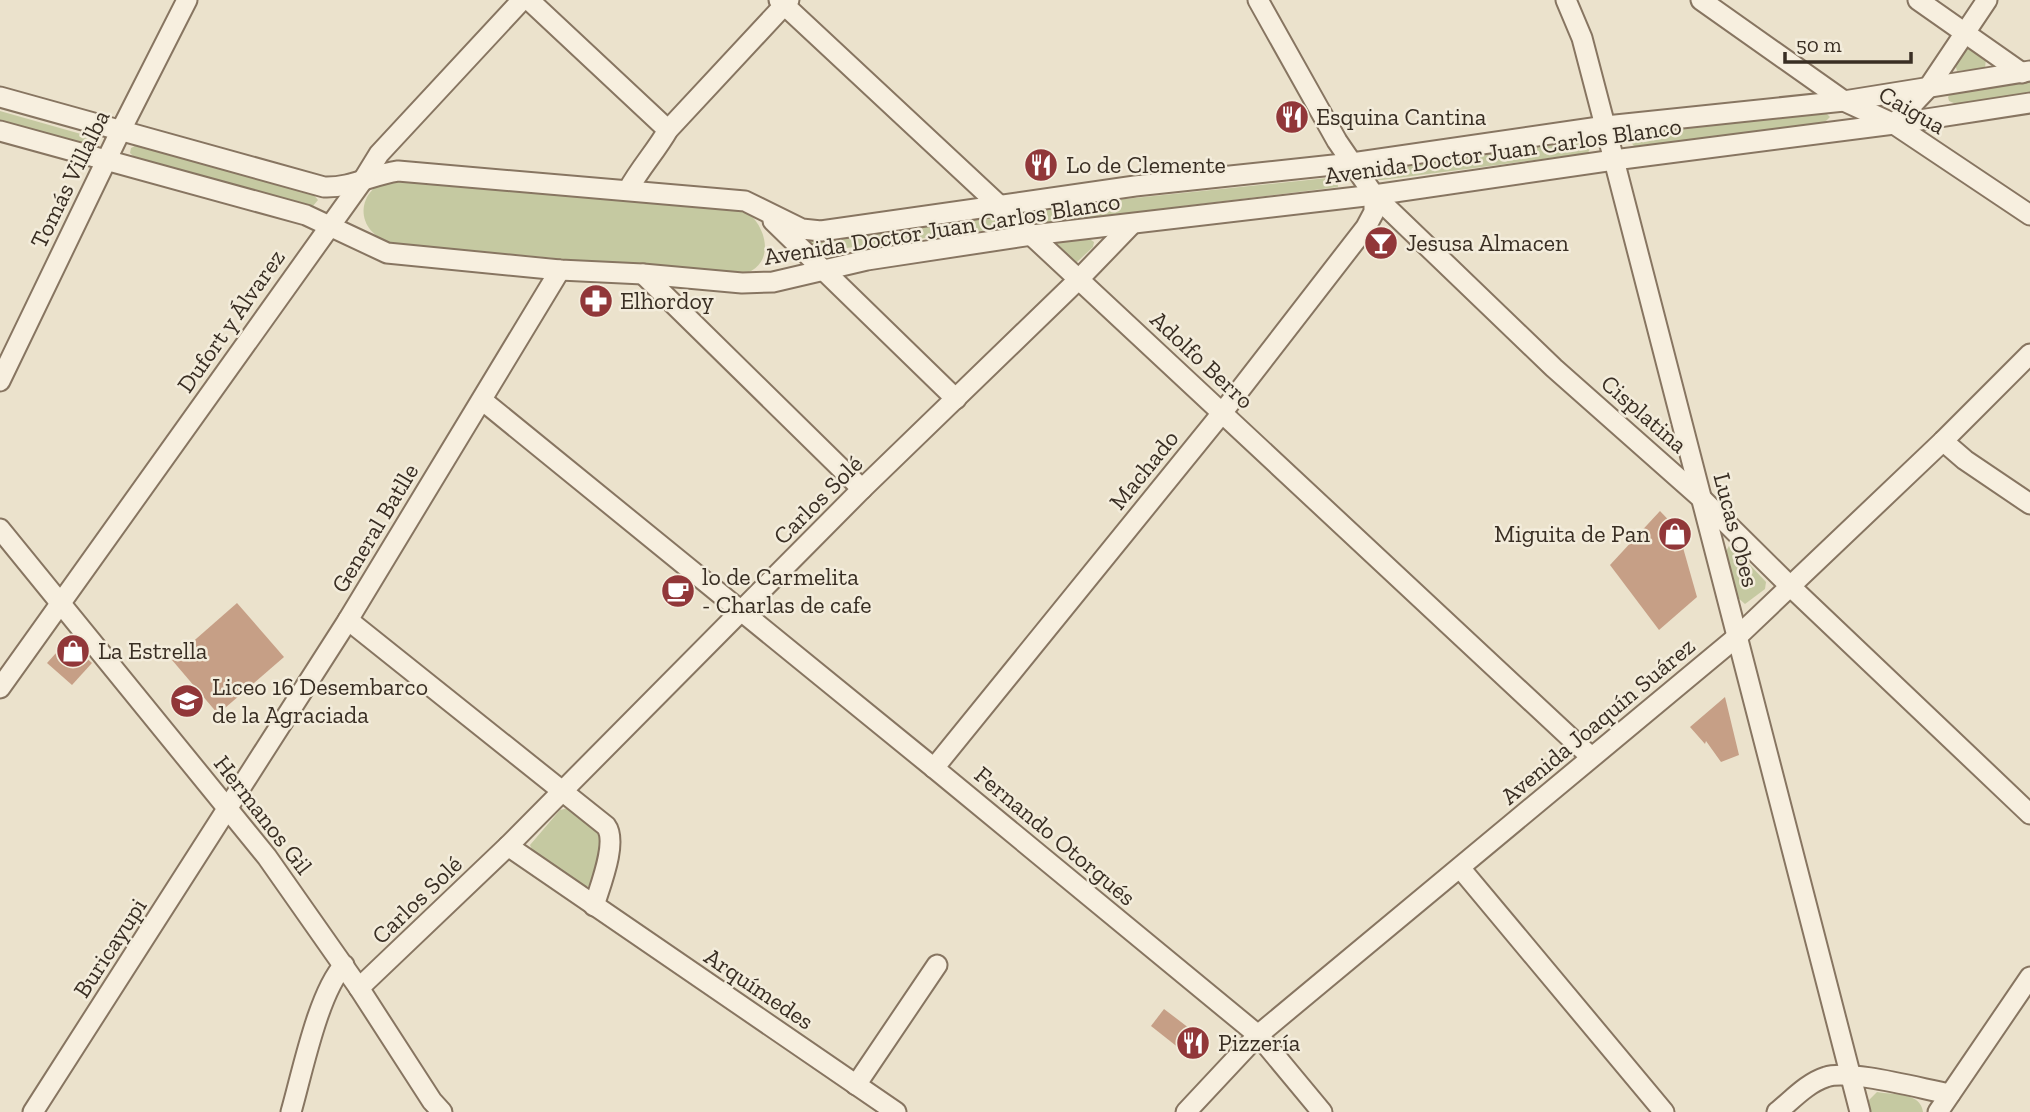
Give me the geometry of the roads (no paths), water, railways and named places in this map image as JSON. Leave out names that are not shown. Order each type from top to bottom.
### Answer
[{"type":"street","name":"Tomás Villalba","points":[[0,380],[187,0]]},
{"type":"street","name":"Dufort y Álvarez","points":[[0,688],[379,154],[522,0]]},
{"type":"street","points":[[529,0],[668,130]]},
{"type":"street","name":"Cisplatina","points":[[1258,0],[1337,141],[1374,195],[1555,368],[1702,499],[2030,814]]},
{"type":"street","name":"Lucas Obes","points":[[1566,0],[1582,38],[1606,126],[1860,1112]]},
{"type":"street","name":"Caigua","points":[[1701,0],[1844,101],[1894,124],[2030,215]]},
{"type":"street","points":[[1917,0],[2026,72]]},
{"type":"street","points":[[1894,124],[1928,88],[1986,0]]},
{"type":"street","points":[[628,190],[668,130],[784,2]]},
{"type":"street","name":"Adolfo Berro","points":[[784,2],[1591,757]]},
{"type":"street","name":"Avenida Doctor Juan Carlos Blanco","points":[[0,97],[324,187],[342,188],[382,173],[398,171],[628,190],[745,201],[802,229],[821,232],[1135,186],[1352,163],[1606,126],[1844,101],[2026,72]]},
{"type":"street","name":"Avenida Doctor Juan Carlos Blanco","points":[[0,131],[306,215],[387,253],[559,270],[742,283],[773,282],[867,260],[1032,235],[1374,195],[2030,103]]},
{"type":"street","name":"Machado","points":[[934,768],[1223,413],[1366,227],[1374,212],[1374,195]]},
{"type":"street","points":[[762,210],[956,399]]},
{"type":"street","name":"Carlos Solé","points":[[359,988],[508,846],[862,489],[1079,279],[1132,224]]},
{"type":"street","name":"General Batlle","points":[[228,810],[348,620],[559,270]]},
{"type":"street","points":[[643,274],[862,489]]},
{"type":"street","name":"Avenida Joaquín Suárez","points":[[1186,1112],[1258,1035],[1461,869],[1738,636],[1943,441],[2030,354]]},
{"type":"street","name":"Fernando Otorgués","points":[[482,400],[1258,1035],[1322,1112]]},
{"type":"street","points":[[1943,441],[1965,460],[2030,504]]},
{"type":"street","name":"Hermanos Gil","points":[[0,528],[267,857],[344,965],[432,1101],[442,1112]]},
{"type":"street","points":[[348,620],[610,831],[611,843],[594,906]]},
{"type":"street","name":"Buricayupi","points":[[33,1112],[228,810]]},
{"type":"street","name":"Arquímedes","points":[[508,846],[896,1112]]},
{"type":"street","points":[[1461,869],[1664,1112]]},
{"type":"street","points":[[291,1112],[323,1000],[332,979],[344,965]]},
{"type":"street","points":[[856,1085],[937,965]]},
{"type":"street","points":[[1938,1112],[2030,977]]},
{"type":"street","points":[[1777,1112],[1814,1082],[1828,1076],[1851,1076],[1950,1094]]},
{"type":"place","name":"Esquina Cantina","points":[[1292,117]]},
{"type":"place","name":"Lo de Clemente","points":[[1041,165]]},
{"type":"place","name":"Jesusa Almacen","points":[[1381,243]]},
{"type":"place","name":"Elhordoy","points":[[596,301]]},
{"type":"place","name":"Miguita de Pan","points":[[1675,534]]},
{"type":"place","name":"lo de Carmelita - Charlas de cafe","points":[[678,591]]},
{"type":"place","name":"La Estrella","points":[[73,651]]},
{"type":"place","name":"Liceo 16 Desembarco de la Agraciada","points":[[187,701]]},
{"type":"place","name":"Pizzería","points":[[1193,1043]]}]
